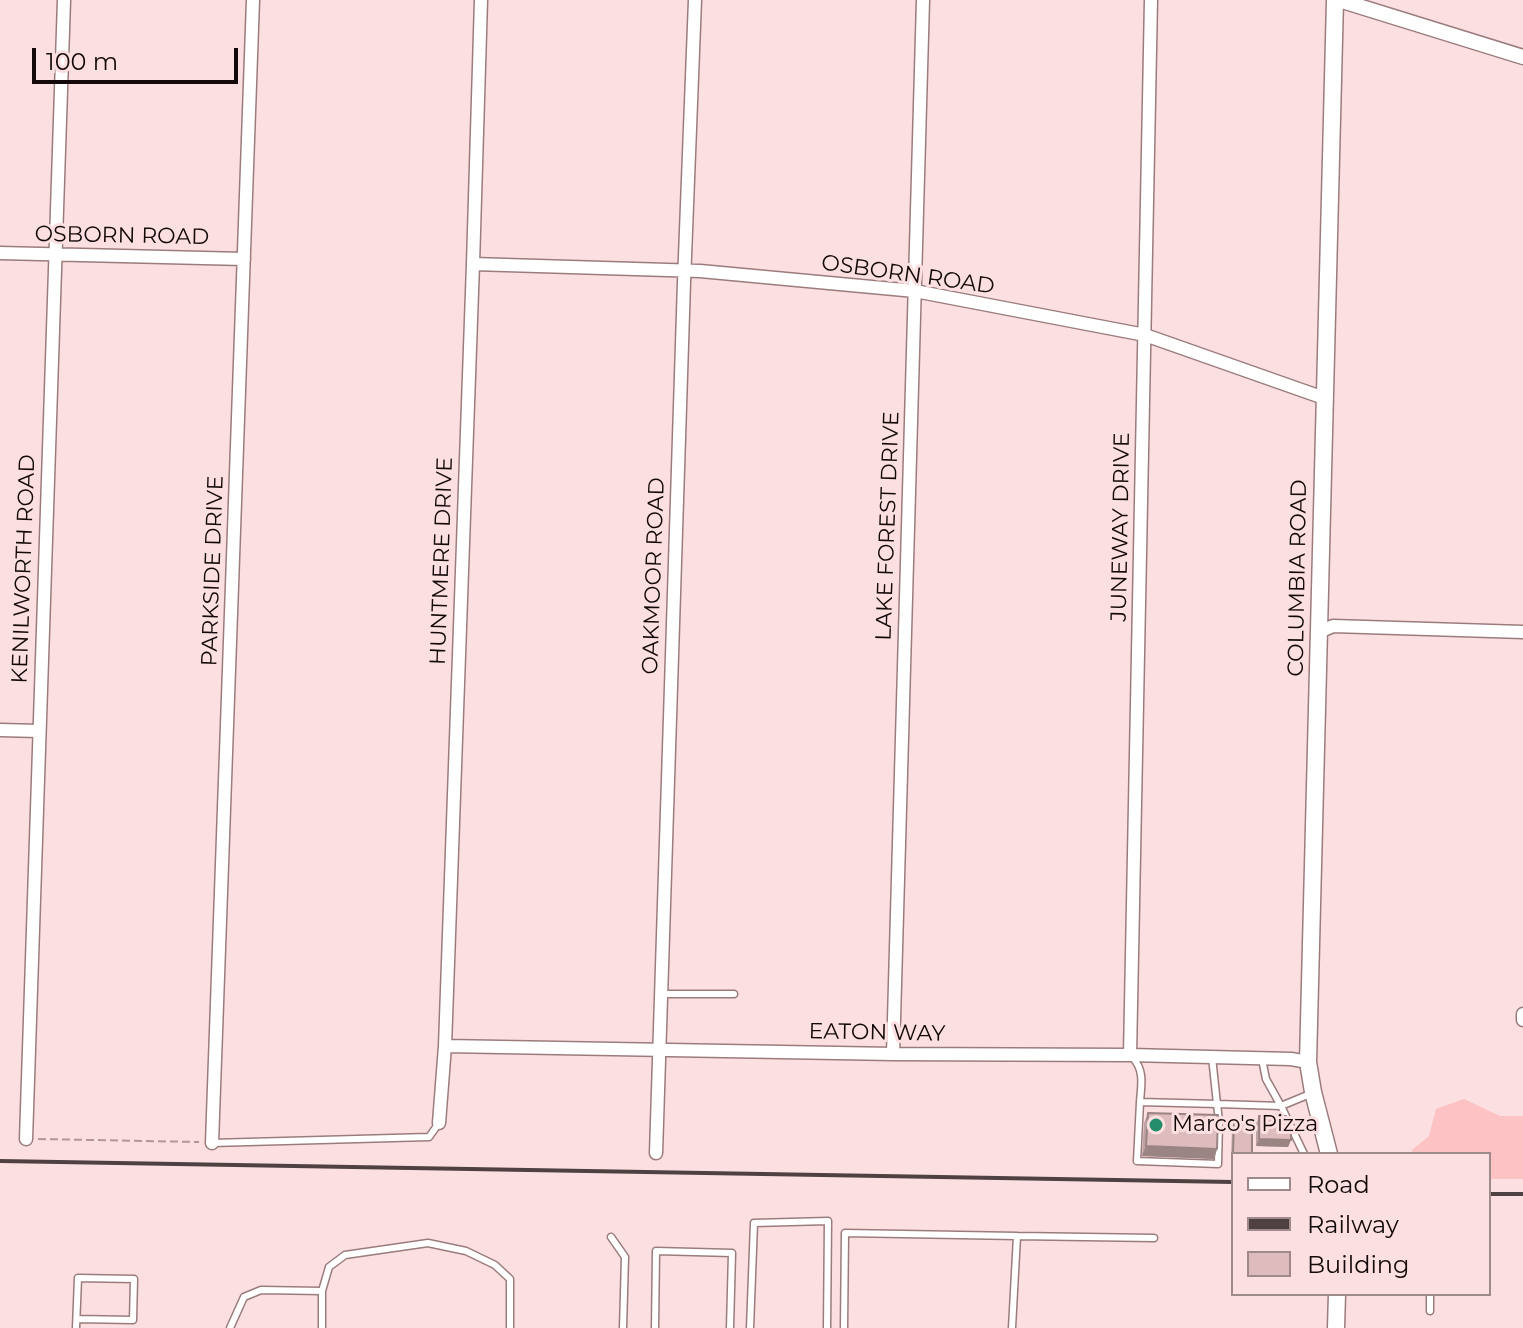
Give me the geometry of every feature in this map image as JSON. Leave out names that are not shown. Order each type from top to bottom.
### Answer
[{"type":"main road","name":"COLUMBIA ROAD","points":[[1326,1152],[1308,1062],[1337,0]]},
{"type":"main road","points":[[1336,1328],[1337,1296]]},
{"type":"street","name":"KENILWORTH ROAD","points":[[26,1139],[64,0]]},
{"type":"street","name":"PARKSIDE DRIVE","points":[[212,1143],[253,0]]},
{"type":"street","name":"HUNTMERE DRIVE","points":[[439,1123],[445,1046],[481,0]]},
{"type":"street","name":"OAKMOOR ROAD","points":[[656,1153],[695,0]]},
{"type":"street","name":"LAKE FOREST DRIVE","points":[[893,1054],[923,0]]},
{"type":"street","name":"JUNEWAY DRIVE","points":[[1130,1055],[1151,0]]},
{"type":"street","points":[[1337,0],[1523,57]]},
{"type":"street","name":"OSBORN ROAD","points":[[0,253],[244,259]]},
{"type":"street","name":"OSBORN ROAD","points":[[473,264],[685,270],[915,291],[1145,335],[1324,398]]},
{"type":"street","points":[[1319,632],[1333,626],[1523,632]]},
{"type":"street","points":[[0,730],[39,731]]},
{"type":"street","points":[[1523,1014],[1523,1020]]},
{"type":"street","name":"EATON WAY","points":[[445,1046],[1130,1055],[1308,1062]]},
{"type":"lane","points":[[660,994],[734,994]]},
{"type":"lane","points":[[1130,1055],[1142,1072],[1137,1161],[1218,1164],[1219,1121],[1212,1057]]},
{"type":"lane","points":[[1262,1059],[1266,1079],[1303,1152]]},
{"type":"lane","points":[[1140,1102],[1281,1106],[1313,1092]]},
{"type":"lane","points":[[212,1143],[429,1137],[439,1123]]},
{"type":"lane","points":[[750,1328],[754,1223],[828,1221],[827,1328]]},
{"type":"lane","points":[[844,1328],[845,1233],[1154,1238]]},
{"type":"lane","points":[[1012,1328],[1017,1236]]},
{"type":"lane","points":[[611,1237],[625,1257],[623,1328]]},
{"type":"lane","points":[[322,1328],[322,1291],[329,1267],[345,1255],[428,1243],[466,1251],[495,1265],[510,1279],[510,1328]]},
{"type":"lane","points":[[655,1328],[656,1251],[732,1253],[730,1328]]},
{"type":"lane","points":[[76,1328],[78,1278],[134,1279],[133,1320],[77,1319]]},
{"type":"lane","points":[[230,1328],[244,1297],[261,1290],[322,1291]]},
{"type":"lane","points":[[1430,1296],[1430,1311]]},
{"type":"path","points":[[26,1139],[212,1143]]},
{"type":"shaded area","points":[[1464,1099],[1500,1116],[1523,1116],[1523,1179],[1491,1179],[1491,1152],[1412,1152],[1429,1136],[1436,1109]]},
{"type":"building","points":[[1148,1113],[1218,1115],[1217,1149],[1146,1146]]},
{"type":"building","points":[[1259,1116],[1286,1116],[1291,1126],[1291,1140],[1259,1139]]},
{"type":"building","points":[[1234,1121],[1252,1122],[1252,1152],[1233,1152]]},
{"type":"railway","points":[[0,1161],[1231,1182]]},
{"type":"railway","points":[[1491,1194],[1523,1194]]},
{"type":"place","name":"Marco's Pizza","points":[[1156,1125]]}]
